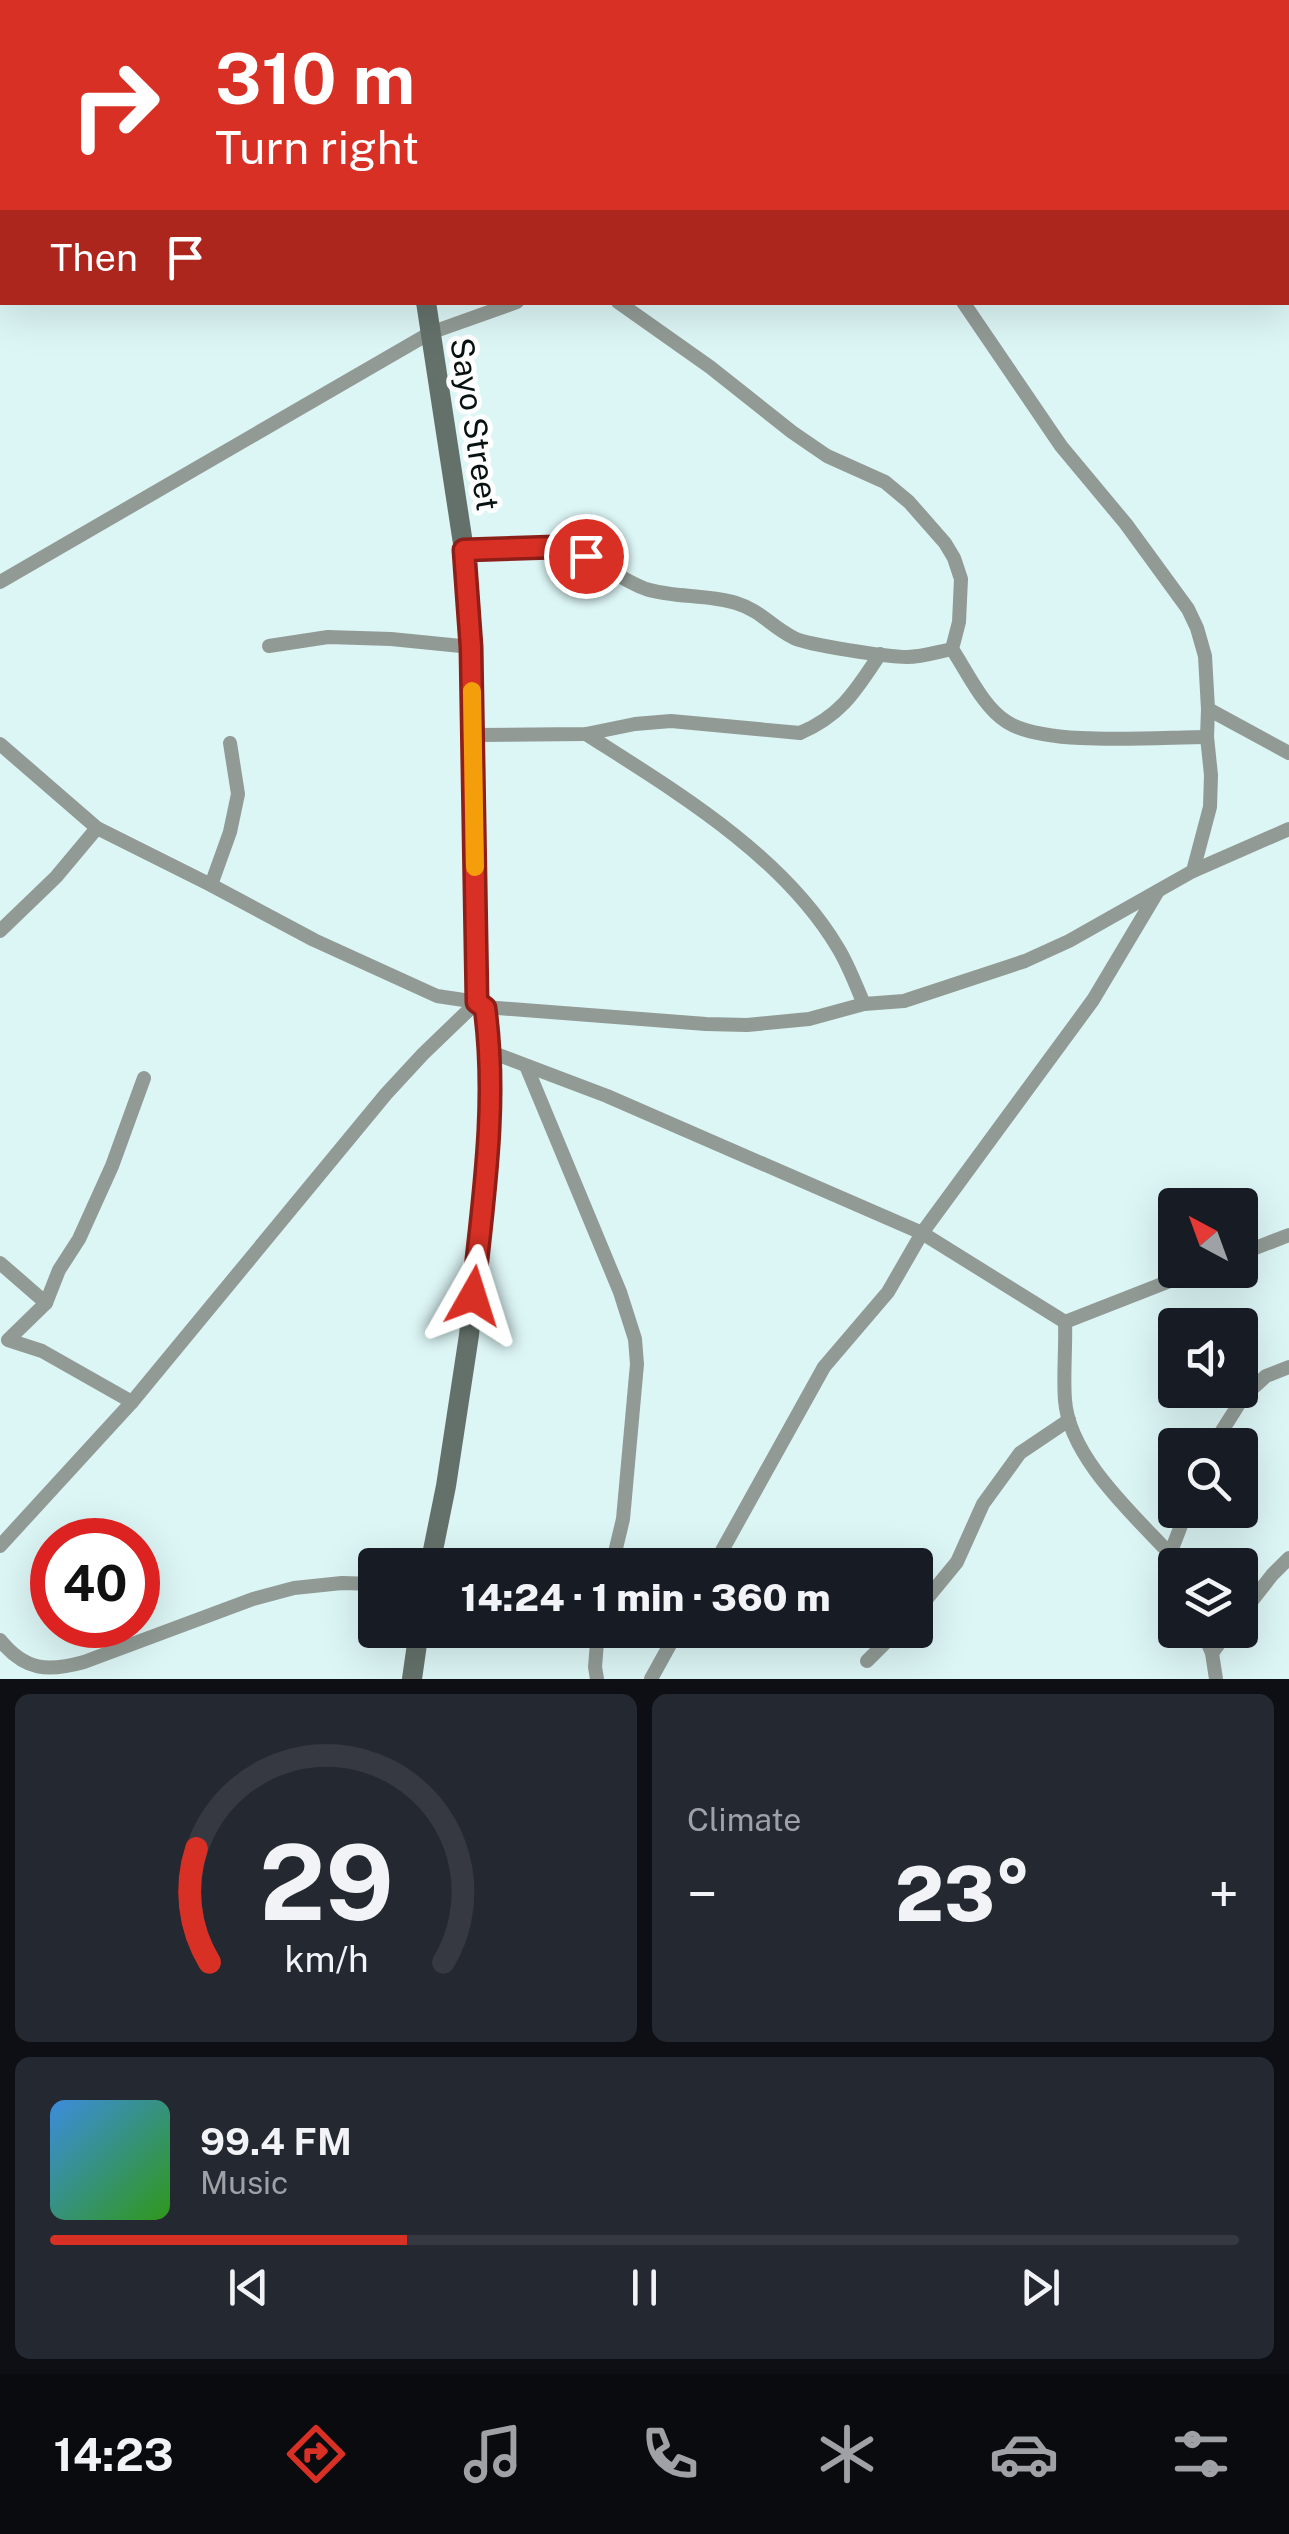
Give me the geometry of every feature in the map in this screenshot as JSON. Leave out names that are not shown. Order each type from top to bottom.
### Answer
[{"type":"street","name":"Sayo Street","points":[[426,305],[464,550],[471,647],[481,1005],[491,1052],[489,1144],[469,1334],[433,1548]]},
{"type":"street","points":[[0,582],[430,334],[509,305]]},
{"type":"street","points":[[622,305],[792,432],[828,456],[885,482],[927,521],[954,558],[961,579],[959,622],[952,649],[992,710],[1010,724],[1060,738],[1207,737]]},
{"type":"street","points":[[965,305],[1061,446],[1126,524],[1188,609],[1205,656],[1212,775],[1210,807],[1193,870]]},
{"type":"street","points":[[464,550],[555,547],[586,556],[617,577],[644,588],[671,595],[704,596],[759,612],[799,641],[902,657],[952,649]]},
{"type":"street","points":[[268,646],[328,637],[391,638],[471,647]]},
{"type":"street","points":[[474,736],[586,734],[670,722],[800,732],[838,712],[880,654]]},
{"type":"street","points":[[1208,709],[1289,753]]},
{"type":"street","points":[[586,734],[659,781],[755,852],[812,912],[838,947],[864,1004]]},
{"type":"street","points":[[211,885],[230,832],[238,794],[230,742]]},
{"type":"street","points":[[0,744],[96,828],[314,940],[437,996],[481,1005],[706,1024],[809,1019],[864,1004],[904,1001],[1026,961],[1069,941],[1193,870],[1289,829]]},
{"type":"street","points":[[0,930],[56,877],[96,828]]},
{"type":"street","points":[[723,1548],[824,1368],[888,1292],[922,1234],[1094,1000],[1158,890]]},
{"type":"street","points":[[1,1548],[132,1402],[386,1094],[423,1054],[481,1005]]},
{"type":"street","points":[[491,1052],[608,1096],[922,1234],[1065,1322]]},
{"type":"street","points":[[527,1068],[620,1292],[635,1339],[637,1364],[623,1519],[616,1548]]},
{"type":"street","points":[[4,1344],[46,1303],[58,1270],[79,1239],[112,1166],[144,1078]]},
{"type":"street","points":[[1258,1247],[1289,1235]]},
{"type":"street","points":[[0,1263],[46,1303]]},
{"type":"street","points":[[1065,1322],[1158,1286]]},
{"type":"street","points":[[1065,1322],[1068,1420],[1104,1483],[1161,1548]]},
{"type":"street","points":[[4,1344],[42,1351],[132,1402]]},
{"type":"street","points":[[1224,1428],[1244,1396],[1266,1376],[1289,1366]]},
{"type":"street","points":[[933,1591],[957,1562],[983,1504],[1020,1453],[1068,1420]]},
{"type":"street","points":[[1258,1593],[1289,1558]]},
{"type":"street","points":[[0,1640],[22,1661],[59,1668],[254,1599],[280,1592],[358,1583]]},
{"type":"street","points":[[412,1679],[416,1648]]},
{"type":"street","points":[[597,1648],[597,1679]]},
{"type":"street","points":[[651,1679],[668,1648]]},
{"type":"street","points":[[866,1661],[879,1648]]},
{"type":"street","points":[[1210,1648],[1216,1679]]},
{"type":"street","points":[[1212,1652],[1215,1648]]},
{"type":"slow traffic","points":[[472,691],[475,867]]},
{"type":"route","points":[[473,1296],[489,1144],[491,1052],[485,1008],[477,1002],[474,736],[464,550],[555,547],[586,556]]}]
